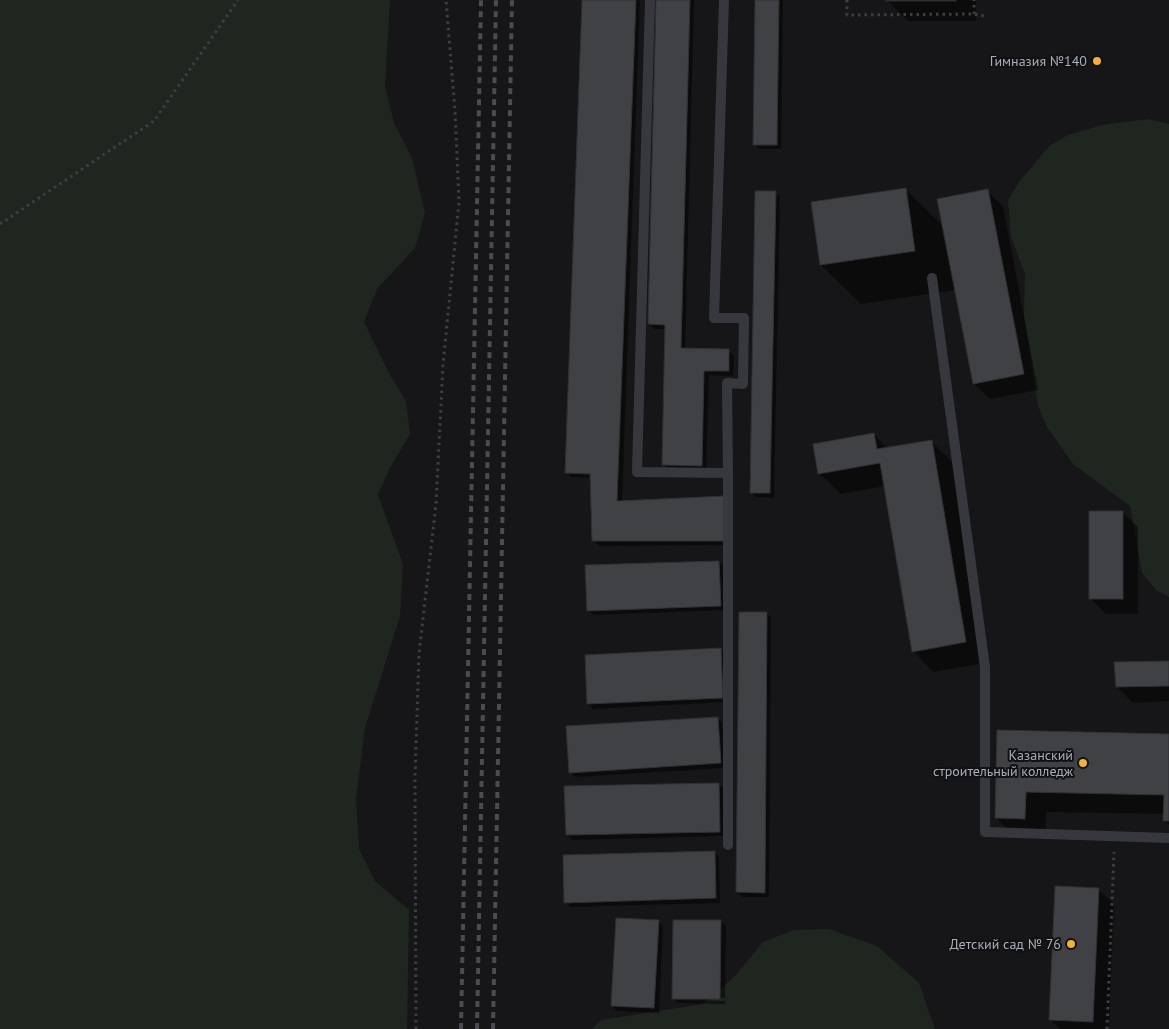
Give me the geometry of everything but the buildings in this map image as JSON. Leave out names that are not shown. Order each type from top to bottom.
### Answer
[{"type":"lane","points":[[650,0],[637,472],[728,473]]},
{"type":"lane","points":[[724,0],[714,318],[744,318],[743,384],[727,383],[728,845]]},
{"type":"lane","points":[[932,278],[986,667],[984,832],[1169,838]]},
{"type":"path","points":[[0,224],[154,121],[238,0]]},
{"type":"path","points":[[416,1029],[415,776],[418,654],[436,504],[443,365],[459,202],[455,111],[446,0]]},
{"type":"path","points":[[847,0],[847,15],[974,14],[984,16]]},
{"type":"path","points":[[974,0],[974,14]]},
{"type":"path","points":[[1106,1029],[1113,858],[1116,836]]},
{"type":"shaded area","points":[[0,0],[390,0],[385,86],[394,123],[412,158],[425,213],[415,248],[377,289],[364,322],[390,375],[406,401],[410,434],[390,468],[378,495],[403,564],[400,616],[365,728],[356,800],[359,849],[375,881],[409,910],[407,1029],[0,1029]]},
{"type":"shaded area","points":[[1148,119],[1169,124],[1169,597],[1156,590],[1142,573],[1130,506],[1073,464],[1047,427],[1038,406],[1024,315],[1025,274],[1011,237],[1008,201],[1019,182],[1049,146],[1068,135],[1102,125]]},
{"type":"shaded area","points":[[829,929],[877,946],[919,983],[935,1029],[592,1029],[601,1020],[703,1004],[734,977],[763,942],[794,930]]},
{"type":"railway","points":[[461,1029],[481,0]]},
{"type":"railway","points":[[477,1029],[496,0]]},
{"type":"railway","points":[[493,1029],[512,0]]},
{"type":"place","name":"Гимназия №140","points":[[1097,61]]},
{"type":"place","name":"Казанский строительный колледж","points":[[1083,763]]},
{"type":"place","name":"Детский сад № 76","points":[[1071,944]]}]
